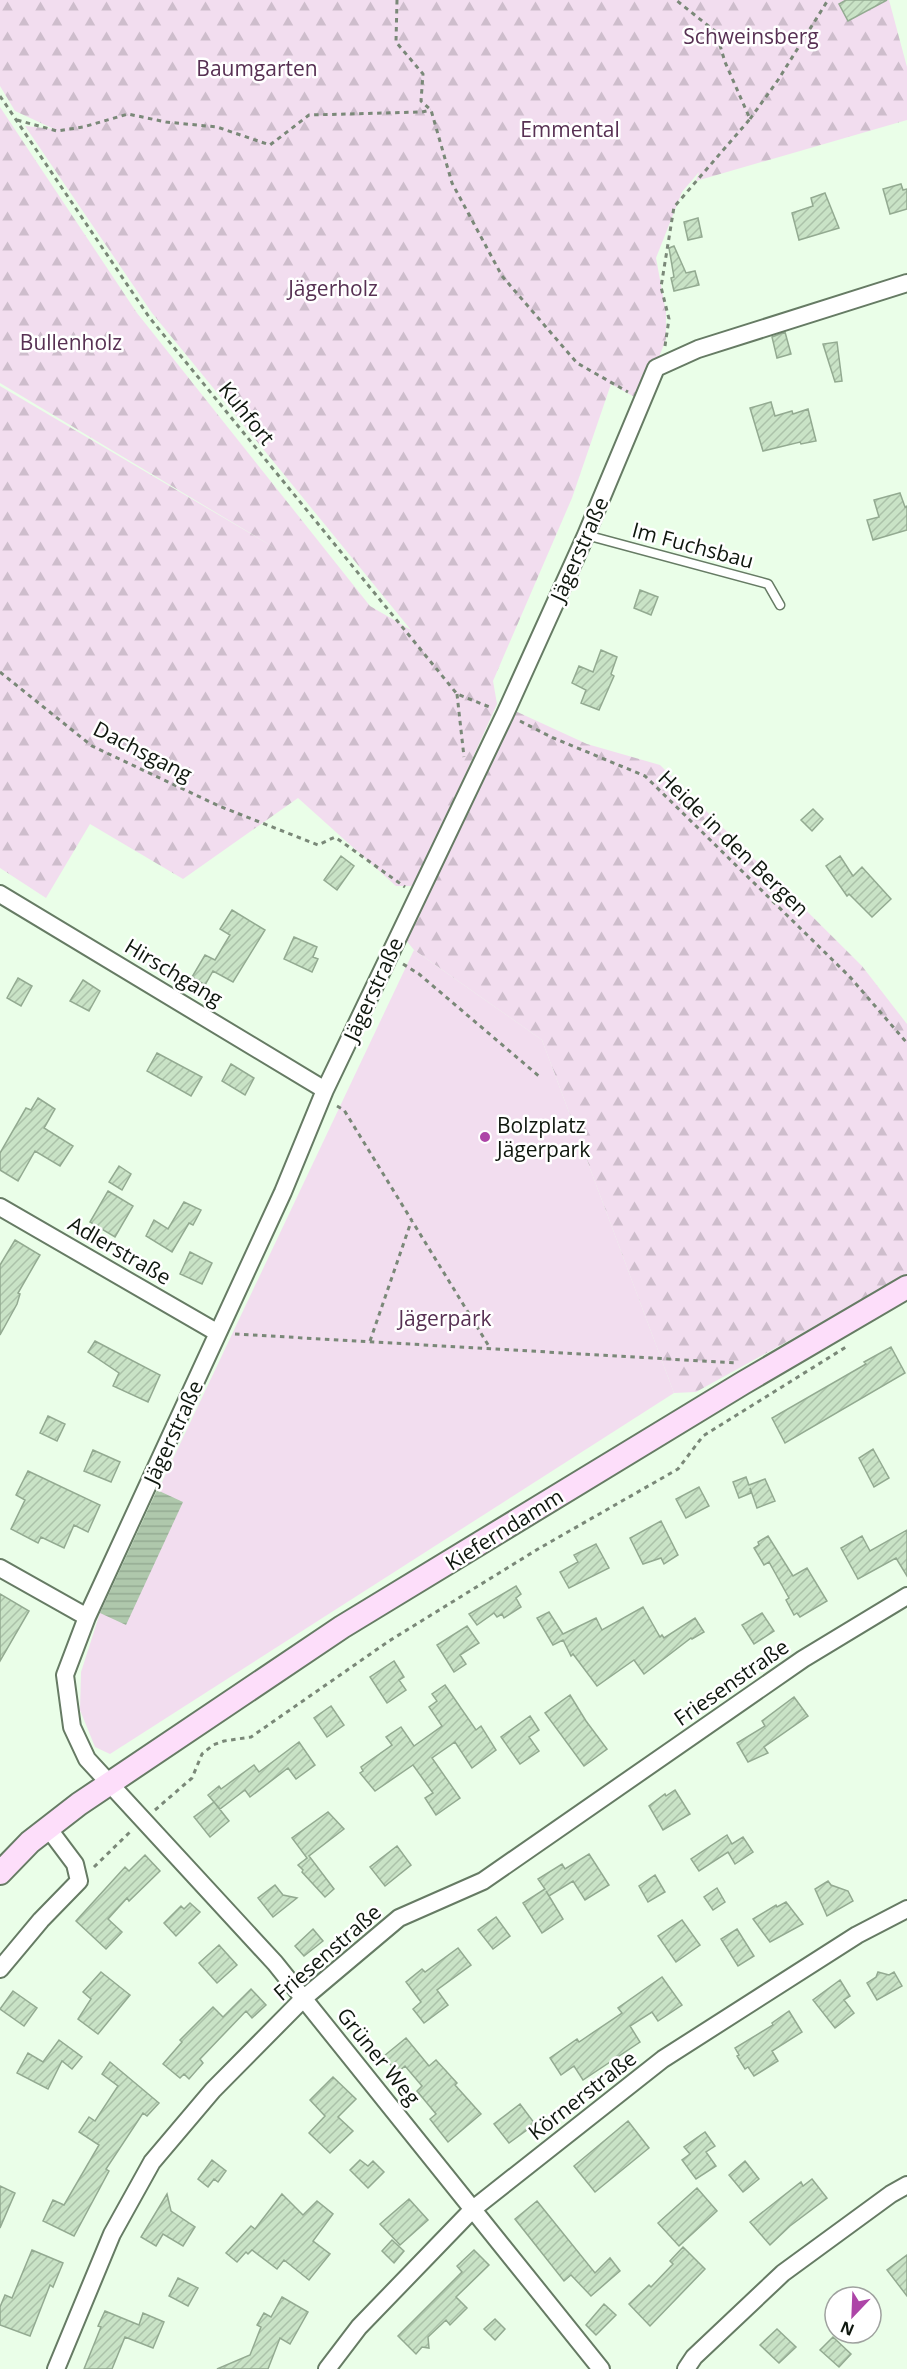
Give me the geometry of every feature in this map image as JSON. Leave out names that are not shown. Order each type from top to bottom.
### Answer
[{"type":"street","points":[[656,368],[698,349],[907,283]]},
{"type":"street","name":"Jägerstraße","points":[[108,1784],[87,1759],[72,1727],[65,1674],[87,1617],[283,1192],[323,1094],[505,714],[586,535],[656,368]]},
{"type":"street","name":"Hirschgang","points":[[0,894],[323,1094]]},
{"type":"street","name":"Adlerstraße","points":[[0,1207],[218,1333]]},
{"type":"street","name":"Kieferndamm","points":[[108,1784],[342,1628],[743,1383],[907,1287]]},
{"type":"street","points":[[0,1568],[87,1617]]},
{"type":"street","name":"Friesenstraße","points":[[56,2369],[112,2234],[152,2163],[213,2090],[304,1998],[399,1918],[483,1881],[803,1659],[907,1596]]},
{"type":"street","points":[[0,1873],[30,1842],[108,1784]]},
{"type":"street","name":"Grüner Weg","points":[[108,1784],[304,1998],[601,2369]]},
{"type":"street","points":[[0,1969],[41,1920],[79,1881],[75,1864],[48,1828]]},
{"type":"street","name":"Körnerstraße","points":[[327,2369],[359,2327],[473,2209],[663,2059],[857,1935],[907,1909]]},
{"type":"street","points":[[686,2369],[694,2357],[783,2273],[891,2194],[907,2186]]},
{"type":"lane","name":"Im Fuchsbau","points":[[586,535],[768,584],[780,604]]},
{"type":"path","points":[[397,0],[396,42],[423,74],[421,101],[431,110],[452,183],[502,276],[576,363],[642,401]]},
{"type":"path","points":[[676,0],[716,32],[725,62],[750,119]]},
{"type":"path","points":[[656,368],[668,340],[669,319],[661,287],[674,207],[750,119],[778,81],[828,0]]},
{"type":"path","name":"Kuhfort","points":[[0,96],[149,317],[457,694],[505,714]]},
{"type":"path","points":[[15,119],[57,131],[83,127],[128,114],[166,122],[217,127],[270,145],[309,115],[431,110]]},
{"type":"path","name":"Dachsgang","points":[[0,672],[92,746],[219,806],[318,844],[335,837],[417,896]]},
{"type":"path","points":[[457,694],[468,789]]},
{"type":"path","name":"Heide in den Bergen","points":[[505,714],[551,737],[645,776],[850,977],[907,1043]]},
{"type":"path","points":[[389,955],[419,974],[540,1077]]},
{"type":"path","points":[[323,1094],[344,1110],[490,1348]]},
{"type":"path","points":[[370,1341],[412,1219]]},
{"type":"path","points":[[218,1333],[741,1363],[750,1371],[743,1383]]},
{"type":"path","points":[[79,1881],[142,1821],[192,1778],[202,1754],[213,1745],[251,1737],[389,1641],[538,1549],[678,1469],[703,1436],[852,1344]]},
{"type":"green space","points":[[0,0],[889,0],[907,67],[907,120],[696,181],[699,172],[682,192],[656,258],[666,312],[666,339],[642,401],[611,384],[572,498],[493,681],[497,704],[415,886],[396,886],[298,798],[183,879],[90,824],[46,898],[0,868],[0,386],[280,551],[0,383],[0,107],[137,313],[370,606],[411,630],[152,313],[25,126],[54,129],[15,111],[0,86]]},
{"type":"green space","points":[[513,710],[587,744],[660,765],[862,966],[907,1024],[907,1275],[696,1392],[674,1393],[542,1040],[414,950],[405,939]]},
{"type":"green space","name":"Jägerpark","points":[[414,950],[542,1040],[674,1393],[110,1754],[95,1747],[80,1710],[81,1672],[100,1613]]},
{"type":"shaded area","points":[[157,1490],[183,1502],[126,1625],[100,1613]]},
{"type":"building","points":[[846,0],[887,0],[848,21],[839,4]]},
{"type":"building","points":[[901,184],[903,190],[907,189],[907,209],[890,214],[883,189]]},
{"type":"building","points":[[825,193],[839,228],[799,240],[792,213],[813,206],[811,198]]},
{"type":"building","points":[[698,218],[702,237],[688,240],[684,222]]},
{"type":"building","points":[[674,246],[686,273],[695,271],[699,285],[674,291],[669,248]]},
{"type":"building","points":[[785,332],[791,354],[777,358],[772,337]]},
{"type":"building","points":[[837,342],[842,381],[835,382],[823,344]]},
{"type":"building","points":[[771,402],[775,416],[808,409],[816,441],[801,444],[800,442],[763,451],[750,408]]},
{"type":"building","points":[[900,493],[905,507],[907,506],[907,530],[873,540],[867,520],[879,517],[874,500]]},
{"type":"building","points":[[640,590],[658,597],[651,615],[634,608]]},
{"type":"building","points":[[601,650],[617,657],[611,674],[614,676],[599,710],[581,703],[586,690],[572,683],[579,666],[593,672]]},
{"type":"building","points":[[813,809],[823,819],[812,831],[801,820]]},
{"type":"building","points":[[341,856],[354,866],[337,890],[324,880]]},
{"type":"building","points":[[840,856],[853,876],[862,867],[891,899],[872,917],[849,894],[847,896],[826,866]]},
{"type":"building","points":[[232,910],[265,930],[233,982],[213,971],[205,985],[192,977],[205,955],[215,960],[230,935],[220,929]]},
{"type":"building","points":[[294,937],[317,947],[313,957],[318,959],[312,972],[284,959]]},
{"type":"building","points":[[18,978],[32,986],[21,1006],[7,998]]},
{"type":"building","points":[[83,980],[100,991],[89,1011],[70,1001]]},
{"type":"building","points":[[157,1053],[202,1077],[191,1096],[147,1071]]},
{"type":"building","points":[[231,1064],[254,1078],[245,1095],[222,1081]]},
{"type":"building","points":[[38,1098],[55,1109],[44,1128],[73,1146],[60,1166],[35,1151],[18,1181],[0,1170],[0,1153],[26,1108],[31,1110]]},
{"type":"building","points":[[119,1166],[131,1174],[122,1190],[109,1182]]},
{"type":"building","points":[[108,1191],[133,1206],[115,1237],[90,1222]]},
{"type":"building","points":[[184,1202],[201,1210],[193,1225],[189,1223],[172,1252],[146,1236],[154,1220],[168,1229]]},
{"type":"building","points":[[15,1240],[40,1255],[18,1293],[20,1294],[17,1304],[0,1335],[0,1265]]},
{"type":"building","points":[[190,1252],[212,1263],[202,1284],[180,1274]]},
{"type":"building","points":[[95,1341],[160,1375],[148,1402],[113,1386],[119,1373],[88,1352]]},
{"type":"building","points":[[891,1347],[905,1373],[785,1443],[772,1418]]},
{"type":"building","points":[[48,1416],[65,1424],[57,1441],[40,1433]]},
{"type":"building","points":[[873,1449],[889,1478],[874,1487],[859,1458]]},
{"type":"building","points":[[93,1450],[120,1462],[111,1482],[84,1471]]},
{"type":"building","points":[[28,1471],[100,1505],[88,1532],[74,1525],[64,1548],[41,1537],[38,1543],[11,1529],[25,1500],[16,1495]]},
{"type":"building","points":[[746,1477],[749,1485],[765,1479],[775,1501],[757,1508],[750,1488],[751,1493],[739,1498],[733,1482]]},
{"type":"building","points":[[699,1487],[709,1506],[686,1518],[676,1499]]},
{"type":"building","points":[[661,1521],[678,1555],[664,1564],[661,1558],[643,1564],[630,1538]]},
{"type":"building","points":[[907,1530],[907,1576],[896,1558],[858,1579],[841,1548],[862,1536],[870,1551]]},
{"type":"building","points":[[768,1536],[793,1576],[807,1568],[827,1601],[800,1617],[797,1613],[794,1615],[786,1600],[789,1598],[769,1562],[764,1565],[754,1548],[759,1545],[758,1542]]},
{"type":"building","points":[[596,1544],[609,1568],[569,1588],[560,1572],[578,1562],[574,1555]]},
{"type":"building","points":[[516,1586],[521,1594],[516,1598],[521,1607],[504,1618],[502,1614],[497,1617],[494,1613],[477,1625],[469,1614]]},
{"type":"building","points":[[0,1594],[29,1611],[0,1661]]},
{"type":"building","points":[[643,1607],[660,1637],[662,1635],[664,1638],[695,1618],[704,1632],[691,1638],[644,1674],[634,1660],[597,1686],[573,1654],[571,1656],[563,1640],[553,1645],[537,1618],[549,1612],[563,1634],[596,1618],[602,1630]]},
{"type":"building","points":[[762,1613],[774,1631],[754,1644],[742,1625]]},
{"type":"building","points":[[467,1626],[479,1643],[460,1655],[466,1664],[454,1672],[437,1645]]},
{"type":"building","points":[[394,1661],[404,1677],[399,1680],[406,1690],[387,1703],[370,1677]]},
{"type":"building","points":[[445,1685],[476,1730],[481,1726],[496,1750],[472,1768],[455,1742],[432,1758],[460,1798],[436,1815],[425,1798],[433,1793],[413,1765],[375,1791],[360,1773],[363,1771],[361,1767],[392,1745],[386,1737],[401,1727],[414,1746],[442,1726],[429,1707],[437,1701],[432,1694]]},
{"type":"building","points":[[570,1695],[607,1749],[584,1766],[545,1713]]},
{"type":"building","points":[[794,1697],[808,1716],[764,1747],[768,1753],[748,1762],[737,1743],[765,1726],[762,1721]]},
{"type":"building","points":[[331,1706],[344,1725],[327,1737],[314,1718]]},
{"type":"building","points":[[530,1716],[539,1730],[529,1737],[539,1751],[520,1764],[501,1737]]},
{"type":"building","points":[[299,1742],[315,1765],[296,1779],[288,1768],[250,1797],[245,1790],[220,1809],[208,1795],[219,1786],[221,1789],[254,1765],[259,1772]]},
{"type":"building","points":[[675,1790],[690,1814],[663,1830],[649,1806],[665,1794],[666,1796]]},
{"type":"building","points":[[214,1802],[229,1821],[210,1837],[194,1817]]},
{"type":"building","points":[[328,1812],[344,1829],[309,1856],[334,1889],[325,1897],[298,1865],[307,1858],[292,1838]]},
{"type":"building","points":[[727,1835],[732,1844],[743,1837],[753,1852],[735,1864],[728,1852],[699,1871],[691,1859]]},
{"type":"building","points":[[397,1846],[411,1865],[385,1886],[370,1867]]},
{"type":"building","points":[[589,1854],[609,1885],[585,1900],[573,1881],[549,1896],[563,1919],[542,1933],[523,1903],[545,1889],[538,1879],[562,1864],[565,1869]]},
{"type":"building","points":[[145,1855],[160,1871],[129,1901],[127,1898],[108,1919],[122,1932],[106,1949],[76,1921],[125,1867],[129,1871]]},
{"type":"building","points":[[655,1875],[665,1892],[648,1902],[639,1886]]},
{"type":"building","points":[[828,1881],[831,1885],[848,1891],[853,1901],[827,1916],[815,1889]]},
{"type":"building","points":[[275,1885],[283,1895],[297,1898],[273,1917],[258,1898]]},
{"type":"building","points":[[717,1888],[725,1902],[713,1910],[704,1897]]},
{"type":"building","points":[[786,1902],[803,1924],[770,1942],[753,1919],[776,1905],[777,1907]]},
{"type":"building","points":[[190,1903],[200,1912],[176,1936],[164,1923],[181,1906],[184,1909]]},
{"type":"building","points":[[496,1917],[510,1936],[493,1949],[478,1930]]},
{"type":"building","points":[[682,1920],[700,1945],[676,1962],[658,1936]]},
{"type":"building","points":[[313,1929],[323,1941],[304,1956],[295,1946]]},
{"type":"building","points":[[737,1929],[754,1956],[738,1966],[721,1939]]},
{"type":"building","points":[[219,1945],[237,1965],[217,1983],[199,1963]]},
{"type":"building","points":[[458,1948],[471,1965],[437,1990],[448,2005],[424,2023],[413,2009],[421,2002],[406,1982],[422,1969],[425,1972]]},
{"type":"building","points":[[101,1972],[130,1995],[98,2034],[78,2019],[91,1999],[83,1992]]},
{"type":"building","points":[[878,1972],[889,1975],[894,1972],[902,1986],[877,2000],[867,1983],[876,1977]]},
{"type":"building","points":[[662,1977],[682,2005],[658,2021],[652,2012],[630,2026],[640,2042],[583,2080],[574,2066],[561,2075],[550,2058],[577,2039],[579,2042],[622,2013],[618,2008]]},
{"type":"building","points":[[840,1980],[850,1996],[844,2000],[854,2013],[835,2028],[813,2000]]},
{"type":"building","points":[[251,1989],[266,2005],[252,2018],[246,2011],[200,2059],[203,2063],[189,2079],[184,2074],[180,2078],[163,2064],[182,2042],[180,2040],[213,2007],[223,2017]]},
{"type":"building","points":[[13,1991],[37,2008],[24,2026],[0,2009]]},
{"type":"building","points":[[789,2011],[802,2032],[772,2051],[778,2061],[754,2076],[748,2067],[745,2069],[735,2048],[773,2025],[772,2023]]},
{"type":"building","points":[[406,2038],[429,2066],[436,2060],[481,2114],[448,2142],[430,2119],[436,2114],[417,2091],[422,2086],[405,2066],[397,2073],[384,2056]]},
{"type":"building","points":[[59,2040],[82,2057],[72,2069],[62,2061],[48,2089],[17,2073],[28,2053],[43,2062]]},
{"type":"building","points":[[110,2062],[159,2103],[147,2116],[143,2113],[106,2169],[109,2171],[74,2236],[43,2221],[53,2200],[64,2205],[99,2145],[79,2132],[89,2117],[95,2121],[118,2086],[102,2074]]},
{"type":"building","points":[[333,2077],[356,2099],[338,2117],[353,2131],[330,2153],[309,2133],[325,2116],[310,2100]]},
{"type":"building","points":[[520,2104],[535,2124],[509,2143],[494,2124]]},
{"type":"building","points":[[628,2121],[649,2148],[595,2192],[574,2166]]},
{"type":"building","points":[[705,2132],[715,2146],[706,2152],[716,2166],[696,2179],[682,2160],[690,2154],[684,2147]]},
{"type":"building","points":[[212,2160],[226,2171],[218,2182],[214,2179],[208,2187],[198,2179]]},
{"type":"building","points":[[360,2160],[368,2166],[373,2161],[384,2172],[368,2188],[350,2170]]},
{"type":"building","points":[[745,2161],[759,2179],[743,2192],[729,2175]]},
{"type":"building","points":[[812,2179],[827,2198],[790,2226],[770,2245],[750,2222],[801,2182],[803,2186]]},
{"type":"building","points":[[0,2186],[15,2193],[0,2228]]},
{"type":"building","points":[[697,2188],[717,2211],[679,2246],[658,2223]]},
{"type":"building","points":[[167,2194],[171,2211],[195,2227],[183,2246],[163,2234],[156,2246],[141,2237]]},
{"type":"building","points":[[282,2194],[303,2215],[317,2201],[333,2214],[313,2241],[330,2254],[309,2280],[284,2260],[277,2269],[252,2250],[248,2254],[246,2252],[237,2262],[226,2253],[251,2226],[255,2229]]},
{"type":"building","points":[[409,2199],[428,2220],[400,2245],[380,2224]]},
{"type":"building","points":[[537,2201],[595,2273],[610,2258],[620,2271],[591,2296],[571,2275],[564,2281],[515,2219]]},
{"type":"building","points":[[392,2240],[404,2251],[394,2263],[382,2251]]},
{"type":"building","points":[[683,2247],[705,2269],[650,2326],[629,2304],[649,2285],[651,2287],[673,2264],[670,2261]]},
{"type":"building","points":[[32,2250],[63,2263],[53,2287],[50,2285],[30,2336],[0,2325],[0,2307],[5,2295],[12,2298]]},
{"type":"building","points":[[474,2250],[489,2265],[456,2297],[467,2308],[450,2325],[446,2320],[428,2337],[429,2348],[422,2347],[416,2354],[398,2336],[462,2272],[457,2266]]},
{"type":"building","points":[[907,2255],[907,2296],[887,2270]]},
{"type":"building","points":[[178,2278],[198,2288],[188,2306],[169,2296]]},
{"type":"building","points":[[282,2297],[308,2312],[290,2344],[280,2338],[268,2369],[217,2369],[250,2355],[261,2327],[257,2325],[264,2313],[271,2317]]},
{"type":"building","points":[[604,2304],[616,2315],[596,2335],[586,2325]]},
{"type":"building","points":[[105,2311],[139,2325],[143,2313],[164,2322],[153,2348],[125,2337],[112,2369],[84,2369],[101,2327],[98,2326]]},
{"type":"building","points":[[495,2319],[505,2329],[495,2340],[484,2329]]},
{"type":"building","points":[[777,2329],[796,2347],[779,2363],[760,2345]]},
{"type":"building","points":[[825,2345],[841,2345],[851,2354],[839,2367],[820,2350]]},
{"type":"place","name":"Bolzplatz Jägerpark","points":[[485,1137]]},
{"type":"park label","name":"Schweinsberg","points":[[751,36]]},
{"type":"park label","name":"Baumgarten","points":[[257,68]]},
{"type":"park label","name":"Emmental","points":[[570,129]]},
{"type":"park label","name":"Jägerholz","points":[[333,288]]},
{"type":"park label","name":"Bullenholz","points":[[71,342]]}]
